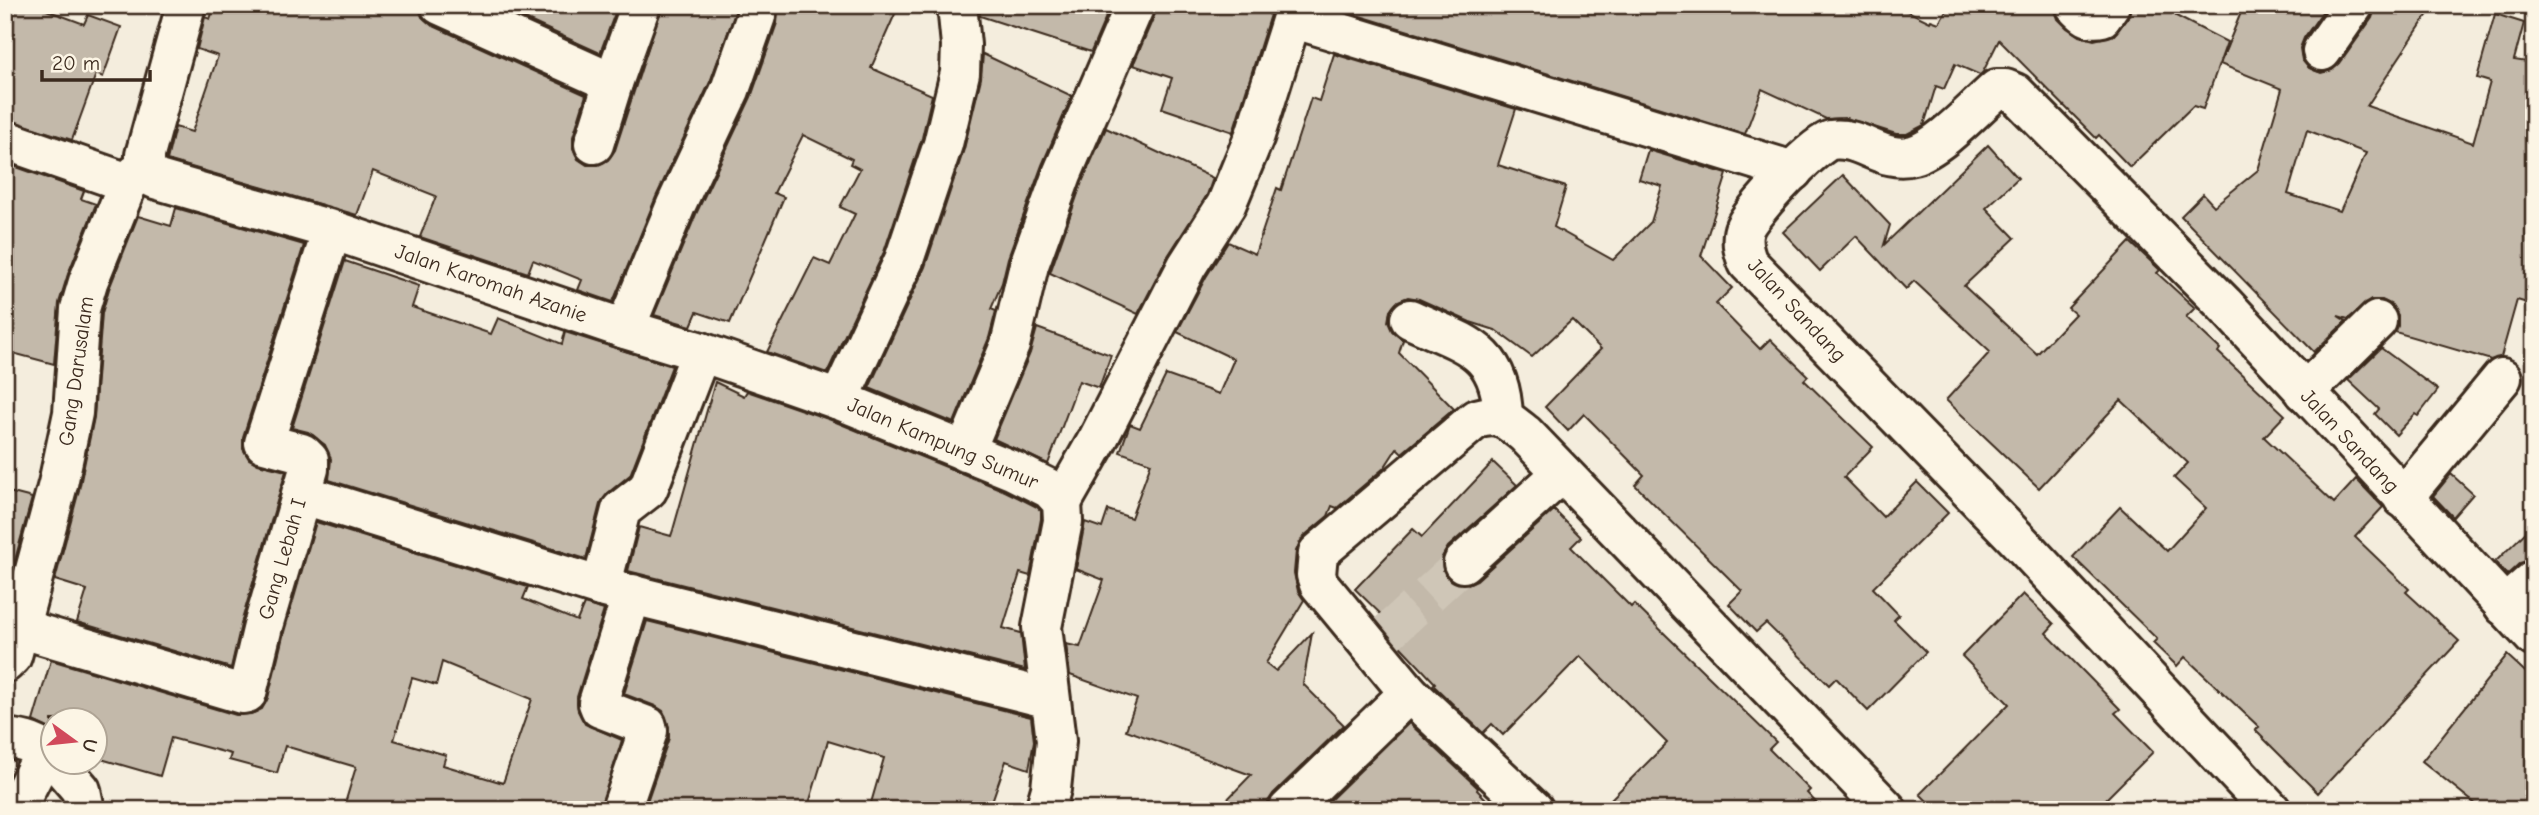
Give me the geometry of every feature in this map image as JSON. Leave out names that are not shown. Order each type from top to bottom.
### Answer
[{"type":"street","name":"Gang Darusalam","points":[[5,663],[12,656],[58,484],[73,413],[80,309],[88,282],[145,155],[186,5]]},
{"type":"street","points":[[440,5],[613,83]]},
{"type":"street","points":[[594,144],[641,5]]},
{"type":"street","name":"Jalan Kampung Sumur","points":[[957,5],[961,45],[960,73],[943,144],[904,260],[839,400],[1036,481],[1050,489],[1062,502],[1063,521],[1042,627],[1056,741],[1051,789],[1045,810]]},
{"type":"street","points":[[965,452],[1010,345],[1028,265],[1062,174],[1135,5]]},
{"type":"street","points":[[2075,5],[2086,17],[2095,19],[2102,17],[2110,5]]},
{"type":"street","points":[[2322,51],[2354,5]]},
{"type":"street","points":[[1062,502],[1098,439],[1187,265],[1226,205],[1255,135],[1294,12],[1793,171]]},
{"type":"street","points":[[625,329],[676,205],[730,90],[756,16]]},
{"type":"street","name":"Jalan Sandang","points":[[2271,810],[2015,537],[1748,263],[1743,250],[1746,224],[1777,185],[1827,140],[1842,139],[1898,158],[1915,155],[1931,147],[1997,89],[2015,93],[2224,304],[2534,637]]},
{"type":"street","name":"Jalan Karomah Azanie","points":[[5,140],[155,179],[332,230],[839,400]]},
{"type":"street","name":"Gang Lebah I","points":[[19,628],[242,694],[247,693],[263,626],[309,469],[309,460],[302,453],[264,443],[332,230]]},
{"type":"street","points":[[1410,320],[1478,350],[1497,375],[1503,417]]},
{"type":"street","points":[[2305,392],[2377,321]]},
{"type":"street","points":[[621,810],[648,731],[647,726],[600,708],[598,703],[616,591],[621,510],[648,489],[701,352]]},
{"type":"street","points":[[2403,498],[2502,378]]},
{"type":"street","points":[[1534,810],[1409,693],[1378,640],[1320,584],[1315,575],[1318,553],[1476,419],[1491,415],[1503,417],[1525,435],[1888,810]]},
{"type":"street","points":[[1463,563],[1562,473]]},
{"type":"street","points":[[300,494],[616,591],[1050,699]]},
{"type":"street","points":[[2504,607],[2534,580]]},
{"type":"street","points":[[1288,810],[1409,693]]},
{"type":"street","points":[[5,738],[26,741],[38,748]]},
{"type":"street","points":[[19,810],[25,791],[38,775]]},
{"type":"street","points":[[69,776],[81,790],[85,810]]},
{"type":"building","points":[[5,5],[33,5],[84,24],[88,15],[121,27],[103,77],[96,74],[72,140],[5,119]]},
{"type":"building","points":[[215,5],[418,5],[422,17],[431,25],[586,95],[573,137],[573,148],[578,159],[587,165],[598,165],[608,160],[615,150],[662,5],[738,5],[710,82],[656,197],[613,302],[578,290],[582,280],[533,260],[528,273],[420,237],[436,196],[373,171],[357,215],[167,160],[175,127],[192,132],[218,56],[197,49],[205,17],[210,19]]},
{"type":"building","points":[[494,5],[618,5],[600,53]]},
{"type":"building","points":[[774,5],[899,5],[871,68],[932,95],[922,138],[884,252],[827,373],[767,352],[814,258],[830,265],[855,214],[840,207],[860,169],[850,164],[852,159],[803,135],[774,193],[784,197],[730,323],[697,312],[691,326],[654,315],[696,214],[751,97],[777,23],[778,13]]},
{"type":"building","points":[[979,5],[1111,5],[1091,52],[980,16]]},
{"type":"building","points":[[1156,5],[1273,5],[1233,132],[1162,108],[1172,78],[1133,65],[1155,14]]},
{"type":"building","points":[[1349,5],[1895,5],[1930,22],[1939,23],[1949,5],[2054,5],[2058,19],[2067,28],[2079,36],[2094,40],[2114,35],[2128,17],[2132,5],[2181,5],[2176,16],[2227,42],[2203,109],[2193,106],[2130,167],[2099,135],[2096,138],[1999,40],[1980,75],[1955,64],[1944,89],[1936,86],[1924,125],[1907,134],[1896,134],[1846,118],[1826,119],[1762,89],[1745,134],[1347,12]]},
{"type":"building","points":[[2244,5],[2327,5],[2300,48],[2302,60],[2309,68],[2321,73],[2332,70],[2340,63],[2372,18],[2376,5],[2434,5],[2367,106],[2473,143],[2490,82],[2477,78],[2495,14],[2524,23],[2514,60],[2534,63],[2534,305],[2517,300],[2501,357],[2491,360],[2395,332],[2398,315],[2392,305],[2382,300],[2371,300],[2348,319],[2338,316],[2346,321],[2314,352],[2181,216],[2203,194],[2214,206],[2258,170],[2282,89],[2220,64]],"holes":[[[2307,130],[2366,153],[2340,211],[2288,194]]]},
{"type":"building","points":[[983,54],[1072,96],[1042,165],[1008,258],[1002,283],[991,309],[996,311],[989,338],[954,423],[869,388],[925,267],[964,149],[981,78]]},
{"type":"building","points":[[1334,54],[1516,109],[1498,165],[1566,187],[1554,227],[1613,260],[1651,222],[1662,186],[1639,179],[1648,150],[1727,174],[1701,256],[1732,288],[1716,304],[1760,349],[1770,339],[1808,376],[1804,380],[1873,447],[1844,477],[1883,517],[1917,482],[1948,513],[1873,588],[1899,615],[1894,620],[1926,652],[1868,711],[1836,678],[1829,685],[1766,623],[1756,632],[1729,604],[1742,591],[1635,485],[1644,475],[1584,414],[1568,431],[1545,407],[1601,349],[1572,320],[1532,357],[1495,330],[1408,297],[1398,301],[1390,311],[1388,322],[1392,331],[1403,340],[1399,353],[1454,409],[1402,453],[1397,448],[1384,468],[1337,508],[1332,506],[1328,516],[1303,537],[1296,551],[1294,573],[1298,591],[1304,600],[1266,663],[1276,671],[1312,633],[1303,684],[1344,725],[1273,794],[1267,803],[1267,810],[1217,810],[1251,775],[1126,730],[1137,699],[1070,675],[1066,644],[1080,647],[1104,580],[1076,569],[1085,522],[1102,528],[1108,510],[1131,518],[1151,463],[1120,452],[1130,424],[1140,428],[1166,375],[1219,394],[1234,359],[1177,332],[1228,242],[1255,254],[1277,188],[1281,190],[1311,98],[1319,101]]},
{"type":"building","points":[[1106,128],[1213,178],[1207,195],[1168,256],[1138,314],[1050,273],[1082,182]]},
{"type":"building","points":[[1988,145],[2018,178],[1986,208],[2015,238],[1964,286],[2037,354],[2075,314],[2068,308],[2130,242],[2160,270],[2157,273],[2195,308],[2186,317],[2220,349],[2218,352],[2285,415],[2264,437],[2334,503],[2356,479],[2383,507],[2355,537],[2409,589],[2406,592],[2459,641],[2318,793],[2255,730],[2259,727],[2185,657],[2177,666],[2153,643],[2157,639],[2073,557],[2120,507],[2167,551],[2206,508],[2174,478],[2188,463],[2121,400],[2039,488],[1946,400],[1990,352],[1914,281],[1906,289],[1856,236],[1820,271],[1783,232],[1843,175],[1890,225],[1884,245]]},
{"type":"building","points":[[5,163],[84,191],[81,199],[96,204],[59,303],[54,364],[5,351]]},
{"type":"building","points":[[176,208],[304,245],[243,437],[243,449],[249,459],[286,471],[242,620],[231,668],[77,622],[87,590],[55,580],[79,490],[94,417],[102,313],[109,289],[138,216],[171,226]]},
{"type":"building","points":[[345,261],[419,286],[412,307],[491,334],[498,318],[562,344],[565,332],[672,366],[630,475],[608,493],[600,504],[586,559],[329,480],[331,459],[325,445],[308,432],[292,428]]},
{"type":"building","points":[[1037,328],[1111,355],[1099,388],[1079,381],[1048,464],[994,439],[1030,353]]},
{"type":"building","points":[[2381,348],[2438,390],[2418,416],[2415,414],[2396,435],[2375,414],[2379,409],[2348,380]]},
{"type":"building","points":[[715,382],[744,396],[747,391],[831,420],[1005,491],[1037,507],[1041,511],[1041,519],[1030,576],[1020,573],[1003,628],[1021,633],[1025,670],[628,571],[639,527],[671,536]]},
{"type":"building","points":[[1493,462],[1517,485],[1448,547],[1442,557],[1442,567],[1447,578],[1457,584],[1468,584],[1477,580],[1554,510],[1581,537],[1571,547],[1631,607],[1634,604],[1776,742],[1769,749],[1810,790],[1807,793],[1823,810],[1600,810],[1667,743],[1580,656],[1503,735],[1492,724],[1483,733],[1433,685],[1435,683],[1386,631],[1392,625],[1355,589],[1413,529],[1422,537]]},
{"type":"building","points":[[2451,474],[2473,494],[2453,517],[2433,496]]},
{"type":"building","points":[[5,491],[32,498],[13,567],[5,565]]},
{"type":"building","points":[[316,522],[528,587],[523,599],[577,621],[584,604],[604,610],[577,697],[578,711],[585,724],[622,740],[600,810],[343,810],[356,767],[285,746],[277,773],[229,760],[231,754],[171,738],[160,776],[108,761],[108,706],[38,706],[38,723],[33,721],[51,660],[236,715],[251,714],[262,709],[268,698]],"holes":[[[442,662],[532,699],[503,783],[443,765],[446,755],[394,740],[412,678],[436,685]]]},
{"type":"building","points":[[2534,524],[2534,559],[2520,563],[2507,575],[2495,562]]},
{"type":"building","points":[[2023,594],[2054,624],[2046,633],[2120,709],[2115,713],[2153,752],[2095,810],[1936,810],[1920,794],[2009,704],[1962,656]]},
{"type":"building","points":[[647,621],[1031,717],[1034,741],[1029,769],[1006,761],[989,810],[869,810],[884,758],[828,741],[807,810],[644,810],[669,738],[669,727],[663,711],[624,694]]},
{"type":"building","points":[[2507,655],[2534,680],[2534,810],[2483,810],[2422,761]]},
{"type":"building","points":[[1409,723],[1478,788],[1497,810],[1320,810]]},
{"type":"tunnel","points":[[1386,634],[1463,563]]}]
